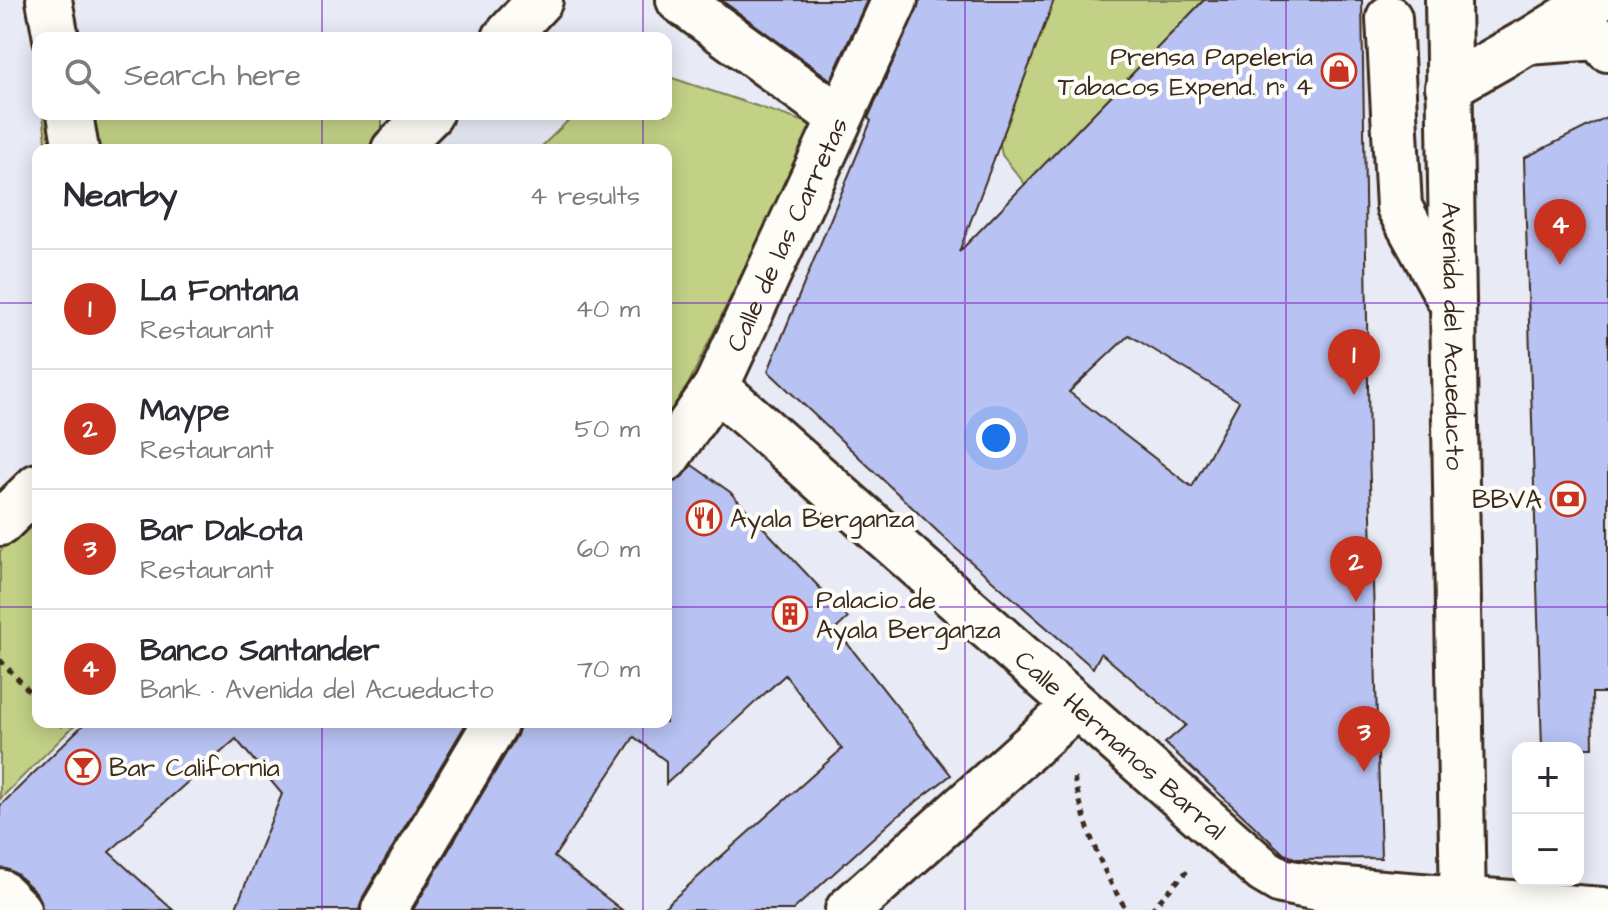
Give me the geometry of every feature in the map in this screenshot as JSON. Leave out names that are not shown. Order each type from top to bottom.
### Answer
[{"type":"street","points":[[49,0],[55,32]]},
{"type":"street","points":[[511,32],[540,0]]},
{"type":"street","points":[[679,0],[839,117]]},
{"type":"street","name":"Calle de las Carretas","points":[[672,450],[716,387],[895,0]]},
{"type":"street","name":"Avenida del Acueducto","points":[[1448,0],[1464,905]]},
{"type":"street","points":[[1448,87],[1596,0]]},
{"type":"street","points":[[1389,18],[1399,207],[1453,305]]},
{"type":"street","points":[[1527,42],[1597,37],[1608,49]]},
{"type":"street","points":[[71,120],[75,144]]},
{"type":"street","points":[[400,144],[424,120]]},
{"type":"street","name":"Calle Hermanos Barral","points":[[716,387],[1248,860],[1281,881],[1464,905],[1602,910]]},
{"type":"street","points":[[0,523],[32,492]]},
{"type":"street","points":[[848,910],[1076,706]]},
{"type":"street","points":[[384,910],[492,728]]},
{"type":"street","points":[[0,892],[18,910]]},
{"type":"path","points":[[0,660],[32,694]]},
{"type":"path","points":[[65,728],[68,731]]},
{"type":"path","points":[[1074,775],[1084,817],[1110,885],[1127,910]]},
{"type":"green space","points":[[1037,0],[1204,0],[1025,184],[1002,155],[999,138],[1051,9]]},
{"type":"green space","points":[[672,78],[814,125],[672,418],[672,144],[544,144],[569,120],[672,120]]},
{"type":"green space","points":[[44,120],[382,120],[382,137],[375,144],[46,144]]},
{"type":"green space","points":[[32,521],[32,728],[72,728],[0,799],[0,551]]},
{"type":"building","points":[[721,0],[867,0],[831,80]]},
{"type":"building","points":[[920,0],[1054,0],[959,252],[1204,0],[1362,0],[1369,448],[1381,858],[1297,859],[1284,854],[1165,743],[1186,725],[1101,653],[1093,668],[954,547],[768,371],[871,121],[868,118]],"holes":[[[1129,335],[1239,401],[1192,487],[1069,392]]]},
{"type":"building","points":[[1608,116],[1608,693],[1592,693],[1593,748],[1584,748],[1584,742],[1542,742],[1524,158]]},
{"type":"building","points":[[692,465],[730,492],[848,618],[836,629],[951,775],[895,818],[793,910],[661,910],[842,749],[785,675],[666,784],[666,761],[634,737],[554,857],[622,910],[413,910],[519,728],[672,728],[672,482]]},
{"type":"building","points":[[80,728],[463,728],[363,897],[359,910],[235,910],[282,794],[236,739],[109,852],[173,910],[42,910],[36,892],[17,874],[0,868],[0,806]]},
{"type":"place","name":"Prensa Papelería Tabacos Expend. n° 4","points":[[1339,71]]},
{"type":"place","name":"Banco Santander","points":[[1560,265]]},
{"type":"place","name":"La Fontana","points":[[1354,395]]},
{"type":"place","name":"BBVA","points":[[1568,499]]},
{"type":"place","name":"Ayala Berganza","points":[[704,518]]},
{"type":"place","name":"Maype","points":[[1356,602]]},
{"type":"place","name":"Palacio de Ayala Berganza","points":[[790,614]]},
{"type":"place","name":"Bar California","points":[[83,767]]},
{"type":"place","name":"Bar Dakota","points":[[1364,772]]}]
